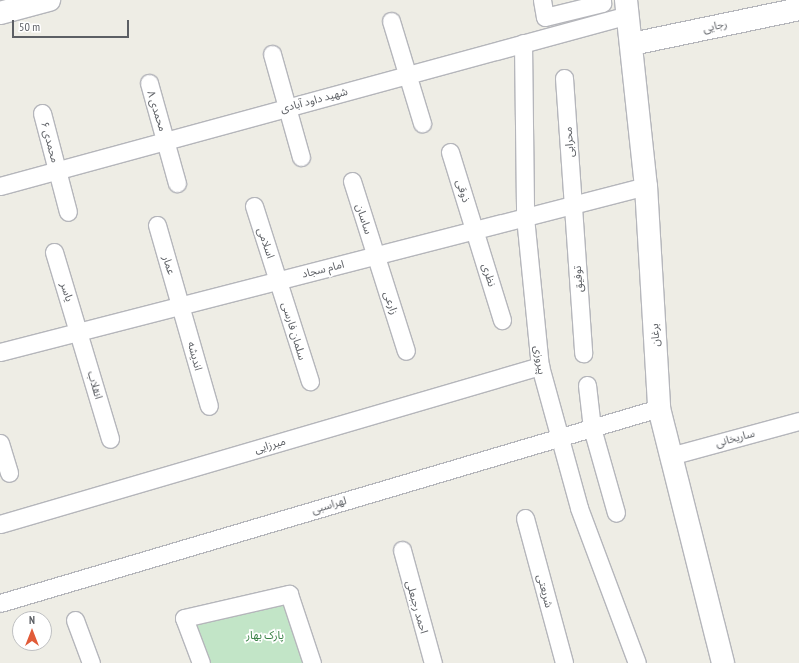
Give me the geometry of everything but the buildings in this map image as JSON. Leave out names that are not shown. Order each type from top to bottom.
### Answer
[{"type":"main road","points":[[0,13],[49,0]]},
{"type":"main road","name":"برغان","points":[[627,7],[646,186],[659,408],[723,663]]},
{"type":"main road","name":"رجایی","points":[[632,44],[799,9]]},
{"type":"street","points":[[542,0],[545,17],[602,3],[602,0]]},
{"type":"street","name":"شهید داود آبادی","points":[[0,186],[523,43],[627,7]]},
{"type":"street","points":[[391,21],[422,123]]},
{"type":"street","name":"پیروزی","points":[[523,43],[525,218],[540,366],[558,437],[579,508],[637,663]]},
{"type":"street","points":[[272,54],[288,107],[300,157]]},
{"type":"street","name":"محرابی","points":[[564,78],[574,205]]},
{"type":"street","name":"محمدی ۸","points":[[149,83],[177,183]]},
{"type":"street","name":"محمدی ۶","points":[[42,113],[68,212]]},
{"type":"street","name":"ذوقی","points":[[450,152],[475,230]]},
{"type":"street","name":"ساسان","points":[[352,182],[376,256]]},
{"type":"street","name":"امام سجاد","points":[[0,352],[646,186]]},
{"type":"street","name":"توفیق","points":[[574,205],[583,353]]},
{"type":"street","name":"اسلامی","points":[[254,206],[279,281]]},
{"type":"street","name":"عمار","points":[[157,225],[182,306]]},
{"type":"street","name":"نظری","points":[[475,230],[502,320]]},
{"type":"street","name":"یاسر","points":[[54,252],[80,332]]},
{"type":"street","name":"زارعی","points":[[376,256],[406,351]]},
{"type":"street","name":"سلمان فارسی","points":[[279,281],[310,381]]},
{"type":"street","name":"اندیشه","points":[[182,306],[209,406]]},
{"type":"street","name":"انقلاب","points":[[80,332],[110,439]]},
{"type":"street","name":"میرزایی","points":[[0,524],[540,366]]},
{"type":"street","points":[[587,385],[592,428],[616,513]]},
{"type":"street","name":"لهراسبی","points":[[0,603],[659,408]]},
{"type":"street","name":"ساریخانی","points":[[670,456],[799,421]]},
{"type":"street","points":[[0,443],[9,473]]},
{"type":"street","name":"شریعتی","points":[[525,518],[564,663]]},
{"type":"street","name":"احمد رجبعلی","points":[[402,550],[433,663]]},
{"type":"street","points":[[202,663],[184,618],[288,594],[312,663]]},
{"type":"street","points":[[75,620],[91,663]]},
{"type":"green space","name":"پارک‌ بهار","points":[[284,601],[304,663],[208,663],[192,623]]}]
